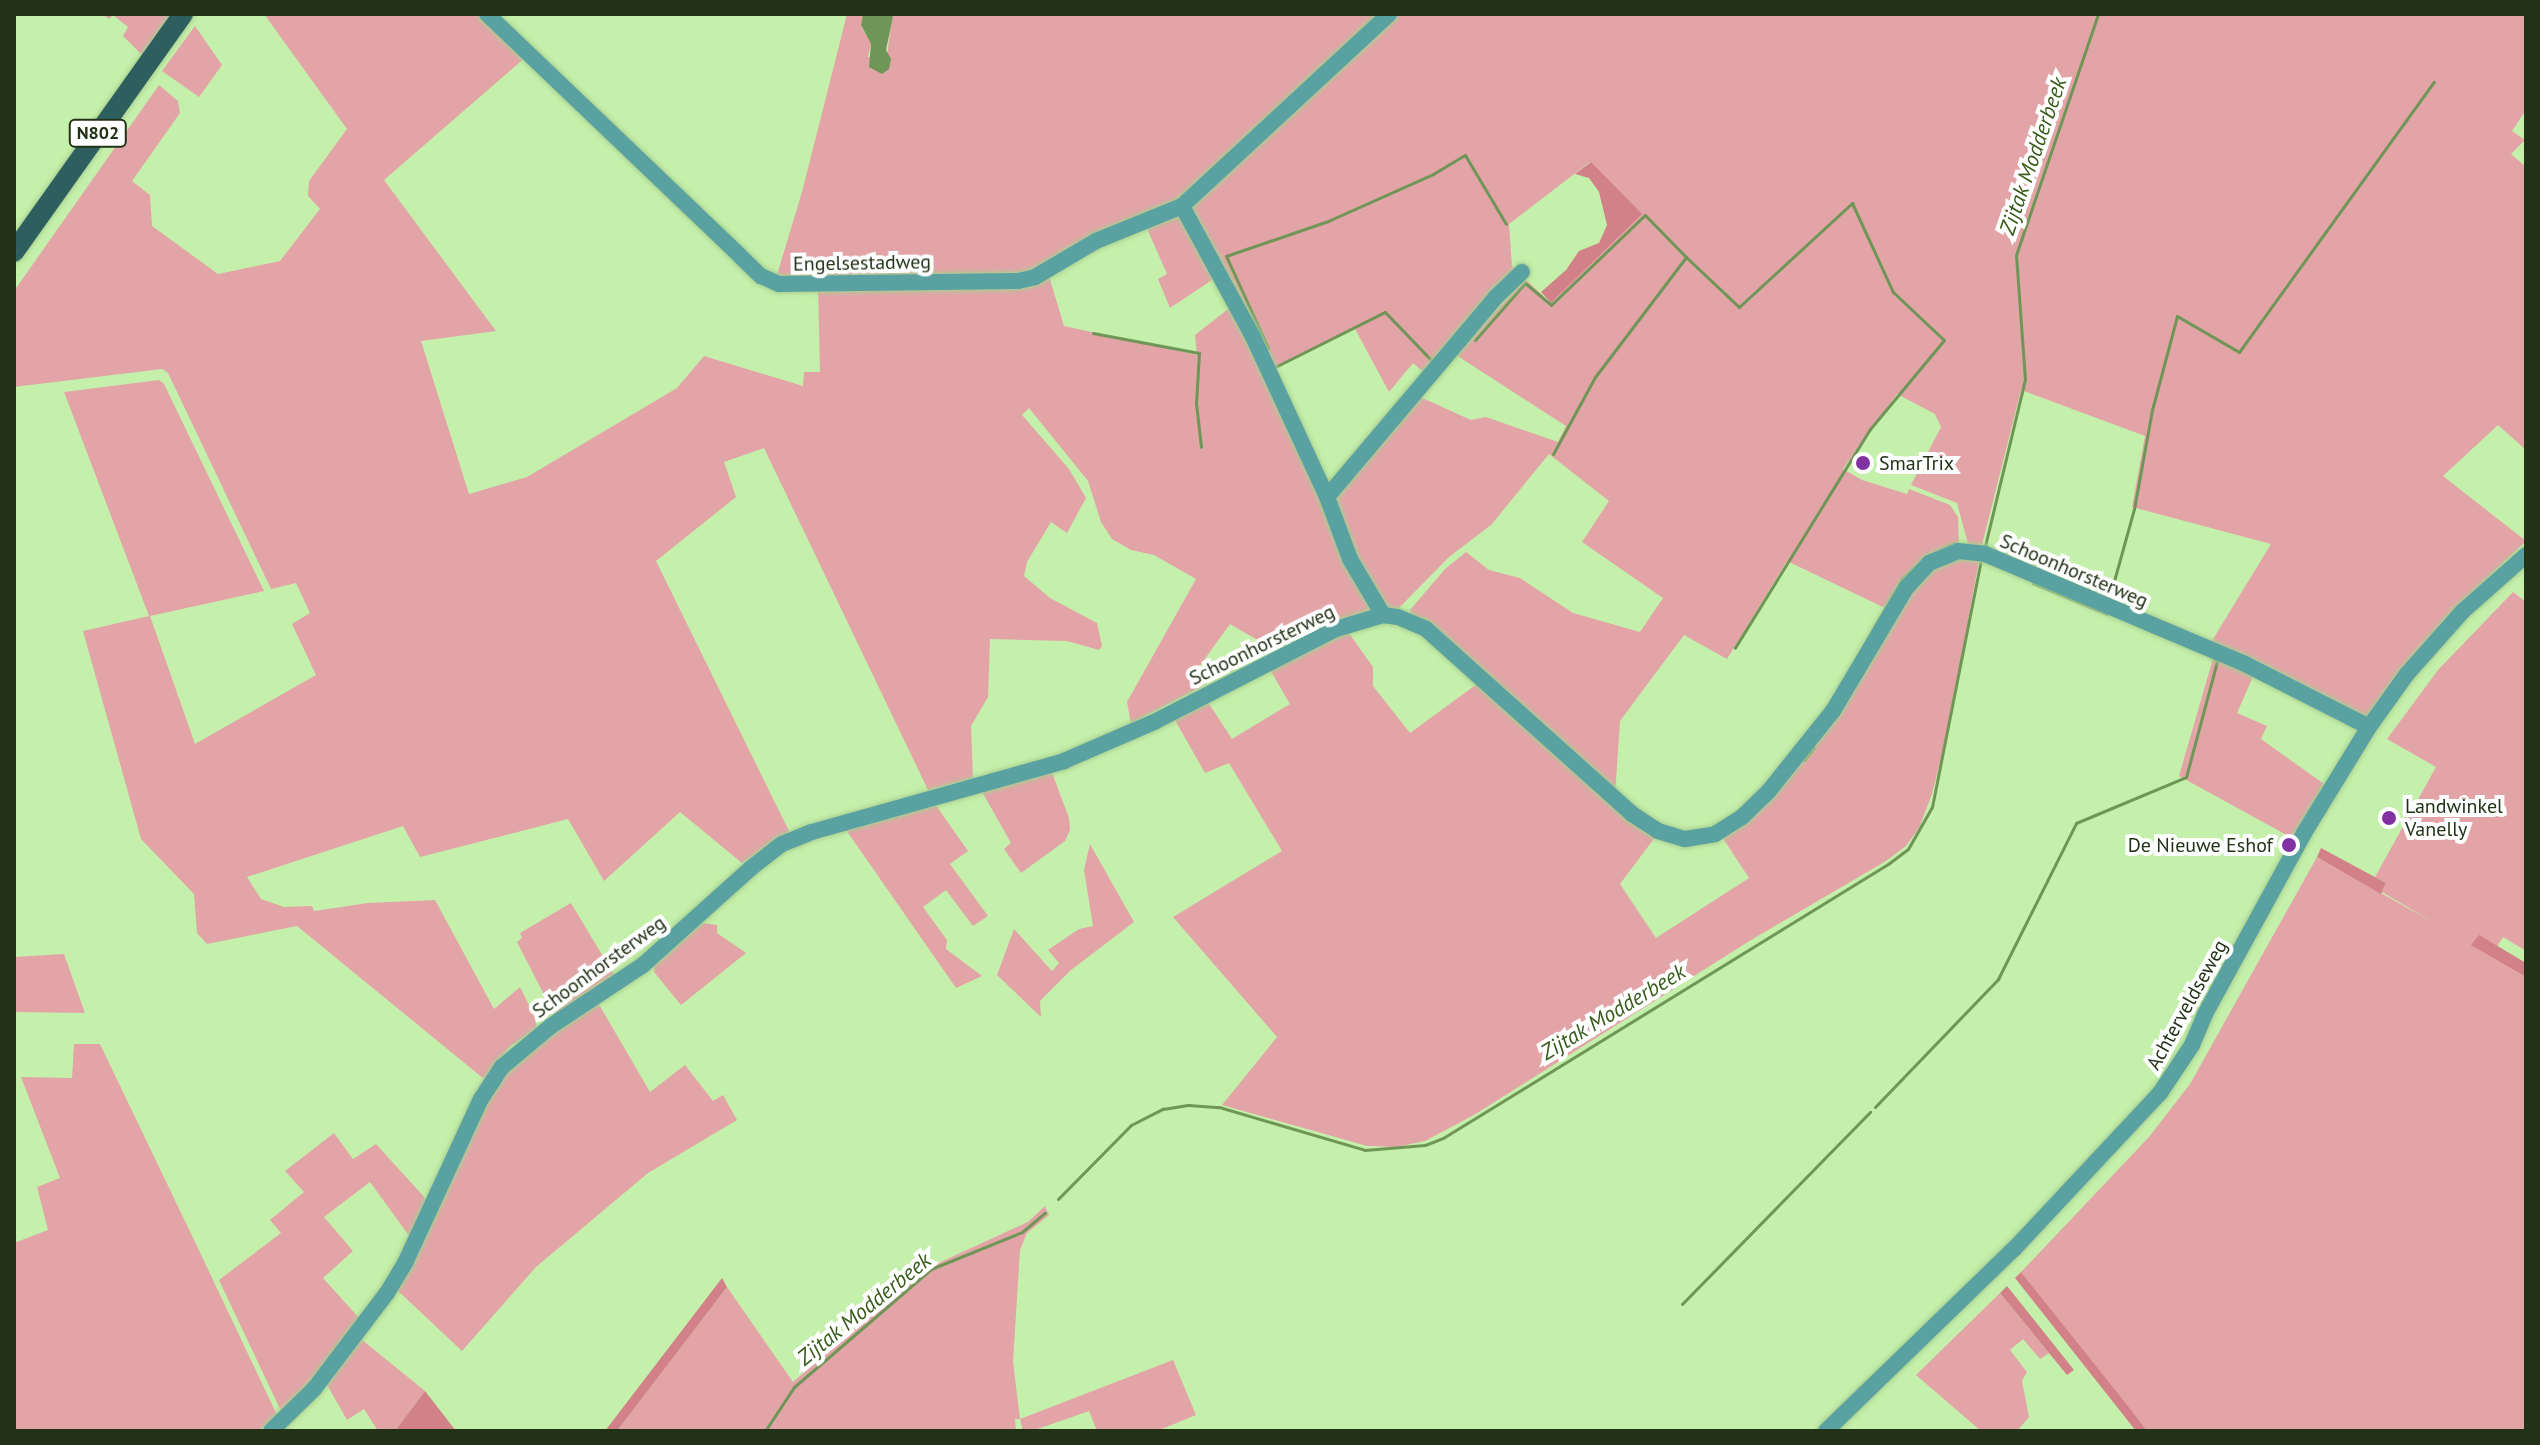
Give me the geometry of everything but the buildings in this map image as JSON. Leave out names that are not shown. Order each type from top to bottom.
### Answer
[{"type":"main road","name":"N802","points":[[14,252],[183,14]]},
{"type":"street","name":"Engelsestadweg","points":[[487,14],[761,276],[779,284],[1018,281],[1035,277],[1096,241],[1182,206],[1389,14]]},
{"type":"street","points":[[1182,206],[1253,337],[1327,497],[1357,574],[1383,615]]},
{"type":"street","points":[[1327,497],[1496,297],[1522,272]]},
{"type":"street","name":"Schoonhorsterweg","points":[[271,1431],[314,1389],[387,1293],[406,1261],[475,1112],[502,1067],[551,1026],[643,965],[782,844],[812,832],[1064,761],[1154,722],[1336,629],[1383,615],[1398,617],[1426,629],[1632,814],[1658,831],[1685,839],[1715,834],[1729,827],[1768,792],[1833,711],[1906,588],[1929,563],[1958,551],[1985,554],[2245,664],[2369,727]]},
{"type":"street","name":"Achterveldseweg","points":[[1826,1431],[2014,1249],[2160,1093],[2192,1045],[2205,1014],[2304,833],[2369,727],[2407,674],[2463,611],[2526,555]]},
{"type":"shaded area","points":[[102,14],[172,14],[143,56],[123,36],[128,27],[113,15],[109,19]]},
{"type":"shaded area","points":[[264,14],[482,14],[527,56],[384,180],[496,331],[421,341],[469,494],[527,477],[677,388],[704,356],[803,386],[804,372],[820,372],[818,286],[1049,276],[1064,326],[1197,355],[1195,335],[1232,306],[1375,610],[1330,623],[1273,649],[1230,624],[1191,678],[1203,686],[1131,723],[1127,702],[1196,579],[1154,555],[1131,550],[1112,539],[1101,522],[1088,481],[1029,408],[1022,415],[1069,469],[1086,498],[1067,533],[1051,522],[1027,562],[1024,576],[1050,598],[1097,623],[1102,646],[1099,650],[1067,641],[990,639],[988,697],[971,726],[973,778],[928,790],[764,448],[724,462],[736,497],[656,561],[789,831],[742,863],[680,812],[604,881],[568,819],[420,857],[403,826],[247,877],[261,899],[284,907],[312,906],[314,911],[368,903],[435,900],[494,1009],[520,987],[534,1015],[537,1028],[509,1047],[484,1079],[297,926],[207,944],[197,933],[194,894],[141,839],[83,631],[149,616],[64,392],[159,380],[164,384],[264,591],[150,616],[195,744],[316,675],[292,624],[310,613],[296,583],[271,589],[168,373],[162,369],[14,387],[14,291],[159,85],[178,101],[180,113],[132,181],[150,195],[152,226],[218,274],[280,261],[320,209],[308,196],[309,181],[347,129]]},
{"type":"shaded area","points":[[847,14],[863,14],[861,26],[871,44],[868,57],[887,56],[892,14],[1378,14],[1184,197],[1035,274],[776,278],[802,192]]},
{"type":"shaded area","points":[[863,14],[893,16],[886,50],[891,59],[889,69],[882,74],[869,67],[871,44],[861,25]]},
{"type":"shaded area","points":[[1387,14],[2526,14],[2526,110],[2512,131],[2525,140],[2511,154],[2526,167],[2526,450],[2498,425],[2443,476],[2526,541],[2444,619],[2366,719],[2210,644],[2271,544],[2132,507],[2145,436],[2021,390],[1981,549],[1968,544],[1957,503],[1911,485],[1941,427],[1935,414],[1897,394],[1843,469],[1862,480],[1907,494],[1909,489],[1950,505],[1958,517],[1959,545],[1887,609],[1787,561],[1727,659],[1684,635],[1620,721],[1615,796],[1412,620],[1410,610],[1445,569],[1466,552],[1489,570],[1520,578],[1573,613],[1640,632],[1663,598],[1582,542],[1609,501],[1549,454],[1491,525],[1449,557],[1396,611],[1385,610],[1370,588],[1332,500],[1418,396],[1471,420],[1486,417],[1558,442],[1566,426],[1456,355],[1525,279],[1551,303],[1641,214],[1590,162],[1509,224],[1512,266],[1518,273],[1427,375],[1413,363],[1389,392],[1354,327],[1276,368],[1189,203]]},
{"type":"shaded area","points":[[195,26],[222,65],[199,97],[162,71]]},
{"type":"shaded area","points":[[1591,162],[1642,214],[1551,303],[1541,292],[1566,270],[1579,251],[1599,243],[1607,225],[1599,192],[1589,178],[1575,174]]},
{"type":"shaded area","points":[[1176,211],[1215,278],[1170,308],[1158,279],[1167,274],[1145,224]]},
{"type":"shaded area","points":[[1980,555],[1948,730],[1932,794],[1919,828],[1906,846],[1886,861],[1751,940],[1474,1115],[1425,1141],[1396,1147],[1367,1146],[1222,1105],[1277,1037],[1173,917],[1282,851],[1229,763],[1205,773],[1172,715],[1206,699],[1232,739],[1290,704],[1269,668],[1346,629],[1373,667],[1373,686],[1410,733],[1477,684],[1656,836],[1620,884],[1656,938],[1749,878],[1722,837],[1762,802],[1898,605],[1934,564]]},
{"type":"shaded area","points":[[2513,592],[2526,602],[2526,951],[2503,937],[2491,956],[2526,977],[2526,1431],[2147,1431],[2021,1272],[2149,1137],[2190,1084],[2317,857],[2436,924],[2382,892],[2386,883],[2375,877],[2436,767],[2387,739],[2438,670]]},
{"type":"shaded area","points":[[2214,655],[2255,672],[2237,713],[2267,726],[2261,739],[2324,784],[2294,839],[2179,776]]},
{"type":"shaded area","points":[[1051,770],[1069,818],[1070,830],[1065,841],[1021,873],[1004,849],[1011,843],[981,790]]},
{"type":"shaded area","points":[[935,804],[968,851],[950,864],[988,916],[973,926],[946,890],[923,907],[947,940],[946,949],[982,976],[956,988],[844,827]]},
{"type":"shaded area","points":[[1090,844],[1134,922],[1071,970],[1040,1001],[1041,1017],[997,975],[1014,929],[1052,971],[1059,963],[1048,950],[1079,929],[1093,926],[1084,870]]},
{"type":"shaded area","points":[[2321,848],[2386,883],[2381,894],[2317,857]]},
{"type":"shaded area","points":[[571,903],[614,975],[555,1016],[517,942],[522,938],[520,933]]},
{"type":"shaded area","points":[[703,923],[717,925],[717,933],[746,953],[681,1005],[654,972],[654,966]]},
{"type":"shaded area","points":[[2479,935],[2526,963],[2526,977],[2471,945]]},
{"type":"shaded area","points":[[64,954],[85,1013],[14,1012],[14,957]]},
{"type":"shaded area","points":[[597,1001],[650,1092],[685,1065],[713,1101],[723,1095],[737,1120],[648,1173],[536,1267],[462,1351],[395,1288],[504,1069]]},
{"type":"shaded area","points":[[74,1044],[100,1044],[195,1242],[277,1415],[258,1431],[14,1431],[14,1243],[48,1230],[37,1187],[60,1178],[21,1077],[72,1078]]},
{"type":"shaded area","points":[[334,1133],[353,1159],[376,1144],[426,1199],[410,1237],[370,1182],[324,1217],[353,1251],[323,1278],[360,1319],[312,1382],[281,1411],[219,1280],[281,1233],[270,1220],[304,1192],[285,1171]]},
{"type":"shaded area","points":[[1045,1206],[1049,1215],[1027,1233],[1020,1250],[1013,1362],[1020,1419],[1015,1419],[1016,1431],[617,1431],[727,1287],[793,1382],[921,1271],[1028,1222]]},
{"type":"shaded area","points":[[2021,1272],[2147,1431],[2136,1431],[2015,1278]]},
{"type":"shaded area","points":[[722,1278],[727,1287],[617,1431],[605,1431]]},
{"type":"shaded area","points":[[2007,1286],[2074,1370],[2067,1375],[2000,1293]]},
{"type":"shaded area","points":[[2000,1293],[2049,1353],[2040,1359],[2023,1339],[2010,1350],[2027,1372],[2022,1381],[2029,1417],[2017,1431],[1981,1431],[1916,1375]]},
{"type":"shaded area","points":[[361,1339],[425,1391],[395,1431],[378,1431],[364,1409],[347,1420],[326,1383]]},
{"type":"shaded area","points":[[1173,1360],[1196,1415],[1157,1431],[1097,1431],[1089,1411],[1032,1431],[1023,1431],[1020,1419]]},
{"type":"shaded area","points":[[425,1391],[456,1431],[395,1431]]},
{"type":"waterway","name":"Zijtak Modderbeek","points":[[1985,546],[2025,380],[2016,255],[2098,14]]},
{"type":"waterway","points":[[2109,599],[2134,509],[2152,410],[2177,316],[2239,352],[2434,82]]},
{"type":"waterway","points":[[1268,348],[1226,256],[1328,221],[1433,174],[1465,155],[1506,224]]},
{"type":"waterway","points":[[1553,454],[1595,377],[1686,257],[1739,307],[1852,203],[1893,292],[1944,340],[1870,429],[1735,648]]},
{"type":"waterway","points":[[1475,340],[1525,283],[1551,305],[1645,215],[1686,257]]},
{"type":"waterway","points":[[1275,367],[1385,312],[1432,361]]},
{"type":"waterway","points":[[1093,333],[1199,353],[1196,403],[1201,447]]},
{"type":"waterway","points":[[1933,553],[1955,543]]},
{"type":"waterway","name":"Zijtak Modderbeek","points":[[1058,1199],[1131,1125],[1163,1109],[1188,1105],[1219,1107],[1365,1150],[1425,1145],[1443,1138],[1888,864],[1908,849],[1932,807],[1981,560]]},
{"type":"waterway","points":[[1874,627],[1902,579],[1917,565]]},
{"type":"waterway","points":[[2033,583],[2107,614]]},
{"type":"waterway","points":[[1875,1107],[1998,979],[2076,823],[2186,777],[2217,661],[2214,659]]},
{"type":"waterway","points":[[1804,760],[1814,747]]},
{"type":"waterway","points":[[1682,1304],[1870,1112]]},
{"type":"waterway","name":"Zijtak Modderbeek","points":[[765,1431],[794,1387],[931,1269],[1022,1232],[1045,1213]]},
{"type":"place","name":"SmarTrix","points":[[1863,463]]},
{"type":"place","name":"Landwinkel Vanelly","points":[[2389,818]]},
{"type":"place","name":"De Nieuwe Eshof","points":[[2289,845]]}]
